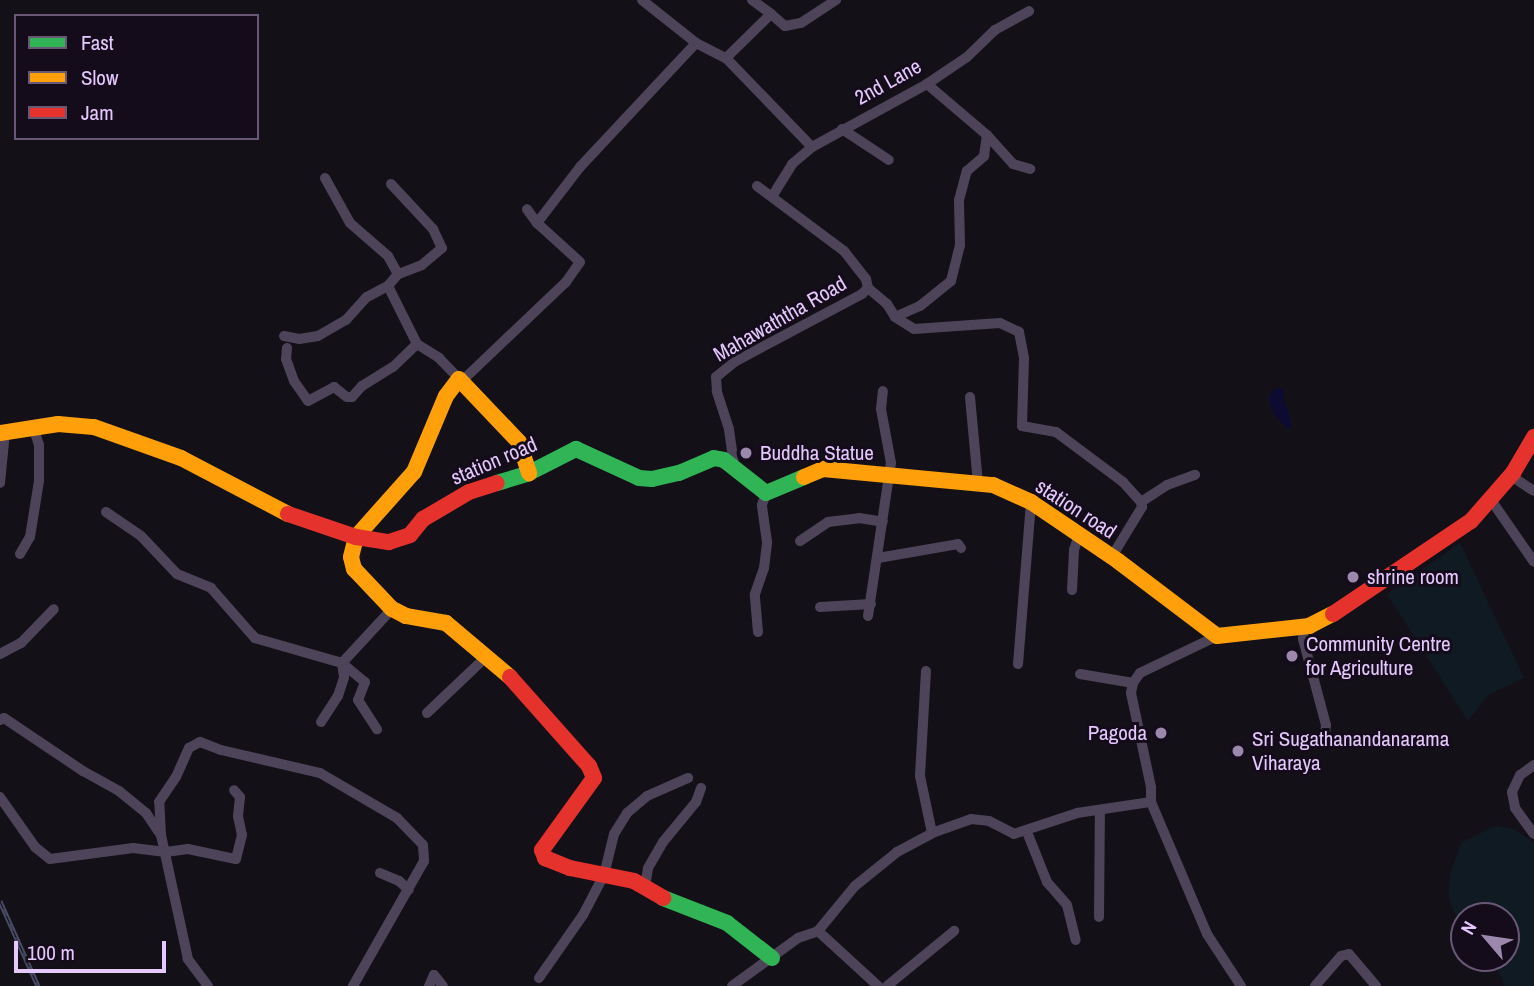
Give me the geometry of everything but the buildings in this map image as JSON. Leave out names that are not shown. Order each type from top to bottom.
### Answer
[{"type":"street","points":[[642,0],[696,43],[726,58],[812,147]]},
{"type":"street","points":[[752,0],[785,26],[801,23],[836,0]]},
{"type":"street","name":"2nd Lane","points":[[772,195],[792,164],[812,147],[927,83],[967,57],[995,30],[1029,10]]},
{"type":"street","points":[[726,58],[771,14]]},
{"type":"street","points":[[537,223],[580,167],[696,43]]},
{"type":"street","points":[[927,83],[987,135],[1013,164],[1030,170]]},
{"type":"street","points":[[842,129],[889,160]]},
{"type":"street","points":[[895,317],[920,306],[951,281],[960,245],[959,200],[967,171],[984,156],[987,135]]},
{"type":"street","points":[[325,178],[350,223],[388,256],[398,274]]},
{"type":"street","points":[[391,184],[433,229],[442,248],[422,265],[398,274],[388,286],[366,298],[346,320],[318,337],[286,342],[286,359],[294,381],[309,401],[334,387],[346,397],[352,397],[362,386],[393,367],[417,344]]},
{"type":"street","points":[[757,186],[844,251],[866,279],[868,288],[887,304],[895,317],[914,328],[1000,323],[1019,332],[1024,358],[1022,426],[1056,432],[1123,482],[1141,502],[1142,507],[1111,558]]},
{"type":"street","points":[[527,209],[537,223],[580,262],[566,282],[498,344],[480,365],[459,379],[446,396],[414,472],[356,537],[351,557],[354,569],[392,609],[406,616],[446,623],[516,682],[589,766],[594,778],[542,850],[545,858],[570,868],[634,881],[667,900],[727,923],[772,958]]},
{"type":"street","points":[[388,286],[417,344],[439,358],[519,442],[529,473]]},
{"type":"street","name":"Mahawaththa Road","points":[[734,466],[729,429],[717,391],[716,377],[736,361],[862,294],[868,288]]},
{"type":"street","points":[[868,616],[891,463],[881,409],[883,391]]},
{"type":"street","points":[[970,397],[978,484]]},
{"type":"street","name":"station road","points":[[3,433],[58,424],[106,431],[181,458],[291,515],[356,537],[396,541],[410,535],[423,519],[469,492],[529,473],[576,449],[639,478],[652,479],[679,473],[714,458],[734,466]]},
{"type":"street","points":[[20,554],[30,537],[39,481],[39,445],[33,428]]},
{"type":"street","points":[[0,483],[3,433]]},
{"type":"street","points":[[1241,986],[1207,934],[1151,802],[1152,787],[1131,693],[1133,683],[1140,673],[1217,636],[1305,626],[1336,613],[1397,575],[1471,521],[1511,476],[1534,438]]},
{"type":"street","points":[[734,466],[766,493],[762,505],[767,542],[764,568],[755,594],[758,632]]},
{"type":"street","name":"station road","points":[[766,493],[823,468],[993,485],[1031,502],[1217,636]]},
{"type":"street","points":[[1141,502],[1167,485],[1195,475]]},
{"type":"street","points":[[1511,476],[1534,491]]},
{"type":"street","points":[[1491,500],[1534,562]]},
{"type":"street","points":[[1018,664],[1031,502]]},
{"type":"street","points":[[106,512],[141,536],[177,574],[211,587],[255,638],[342,663],[365,682],[358,700],[377,729]]},
{"type":"street","points":[[800,541],[828,522],[859,518],[883,522]]},
{"type":"street","points":[[1072,590],[1074,550],[1079,536]]},
{"type":"street","points":[[878,558],[958,544],[961,548]]},
{"type":"street","points":[[820,607],[871,604]]},
{"type":"street","points":[[0,654],[21,643],[54,609]]},
{"type":"street","points":[[342,663],[392,609]]},
{"type":"street","points":[[1305,626],[1303,639],[1326,725],[1324,743]]},
{"type":"street","points":[[428,713],[486,657]]},
{"type":"street","points":[[321,722],[338,696],[344,677],[342,663]]},
{"type":"street","points":[[926,671],[920,776],[933,833]]},
{"type":"street","points":[[1080,674],[1133,683]]},
{"type":"street","points":[[0,719],[4,718],[83,771],[119,791],[146,813],[161,835]]},
{"type":"street","points":[[208,986],[188,959],[161,835],[159,802],[176,777],[189,748],[200,742],[320,773],[397,818],[423,845],[424,861],[353,986]]},
{"type":"street","points":[[1534,765],[1520,775],[1512,792],[1515,808],[1534,834]]},
{"type":"street","points":[[539,978],[583,915],[604,875],[614,834],[626,813],[647,796],[688,778]]},
{"type":"street","points":[[645,887],[648,868],[663,842],[696,802],[701,788]]},
{"type":"street","points":[[0,797],[35,847],[50,859],[133,848],[166,852],[188,849],[236,859],[242,835],[238,816],[240,797],[234,790]]},
{"type":"street","points":[[732,986],[798,938],[818,931],[855,886],[897,852],[933,833],[971,819],[989,821],[1014,834],[1027,832],[1077,813],[1151,802]]},
{"type":"street","points":[[1099,917],[1100,810]]},
{"type":"street","points":[[1027,832],[1047,882],[1067,905],[1076,940]]},
{"type":"street","points":[[380,873],[398,881],[409,890]]},
{"type":"street","points":[[818,931],[878,986]]},
{"type":"street","points":[[887,986],[954,931]]},
{"type":"street","points":[[1315,986],[1341,956],[1349,954],[1376,986]]},
{"type":"street","points":[[431,981],[443,986]]},
{"type":"shaded area","points":[[1274,389],[1284,389],[1284,403],[1290,415],[1291,426],[1288,430],[1275,415],[1268,399]]},
{"type":"shaded area","points":[[1460,543],[1524,678],[1488,695],[1468,721],[1387,594]]},
{"type":"shaded area","points":[[1494,826],[1514,829],[1534,843],[1534,986],[1505,986],[1498,972],[1520,972],[1520,902],[1450,902],[1448,896],[1450,874],[1461,843]]},
{"type":"railway","points":[[0,901],[38,986]]},
{"type":"traffic: fast","points":[[497,483],[529,473],[576,449],[639,478],[652,479],[679,473],[714,458],[724,460],[766,493],[804,477]]},
{"type":"traffic: fast","points":[[663,898],[727,923],[772,958]]},
{"type":"traffic: slow","points":[[510,677],[446,623],[406,616],[392,609],[354,569],[351,557],[356,537],[414,472],[446,396],[459,379],[519,442],[529,473]]},
{"type":"traffic: slow","points":[[0,433],[58,424],[94,427],[181,458],[288,514]]},
{"type":"traffic: slow","points":[[804,477],[823,469],[993,485],[1031,502],[1118,561],[1217,636],[1309,626],[1333,614]]},
{"type":"traffic: jam","points":[[1333,614],[1471,521],[1513,473],[1534,437]]},
{"type":"traffic: jam","points":[[288,514],[356,537],[389,542],[410,535],[423,519],[469,492],[497,483]]},
{"type":"traffic: jam","points":[[510,677],[589,766],[594,778],[542,850],[545,858],[570,868],[634,881],[663,898]]},
{"type":"place","name":"Buddha Statue","points":[[746,453]]},
{"type":"place","name":"shrine room","points":[[1353,577]]},
{"type":"place","name":"Community Centre for Agriculture","points":[[1292,656]]},
{"type":"place","name":"Pagoda","points":[[1161,733]]},
{"type":"place","name":"Sri Sugathanandanarama Viharaya","points":[[1238,751]]}]
